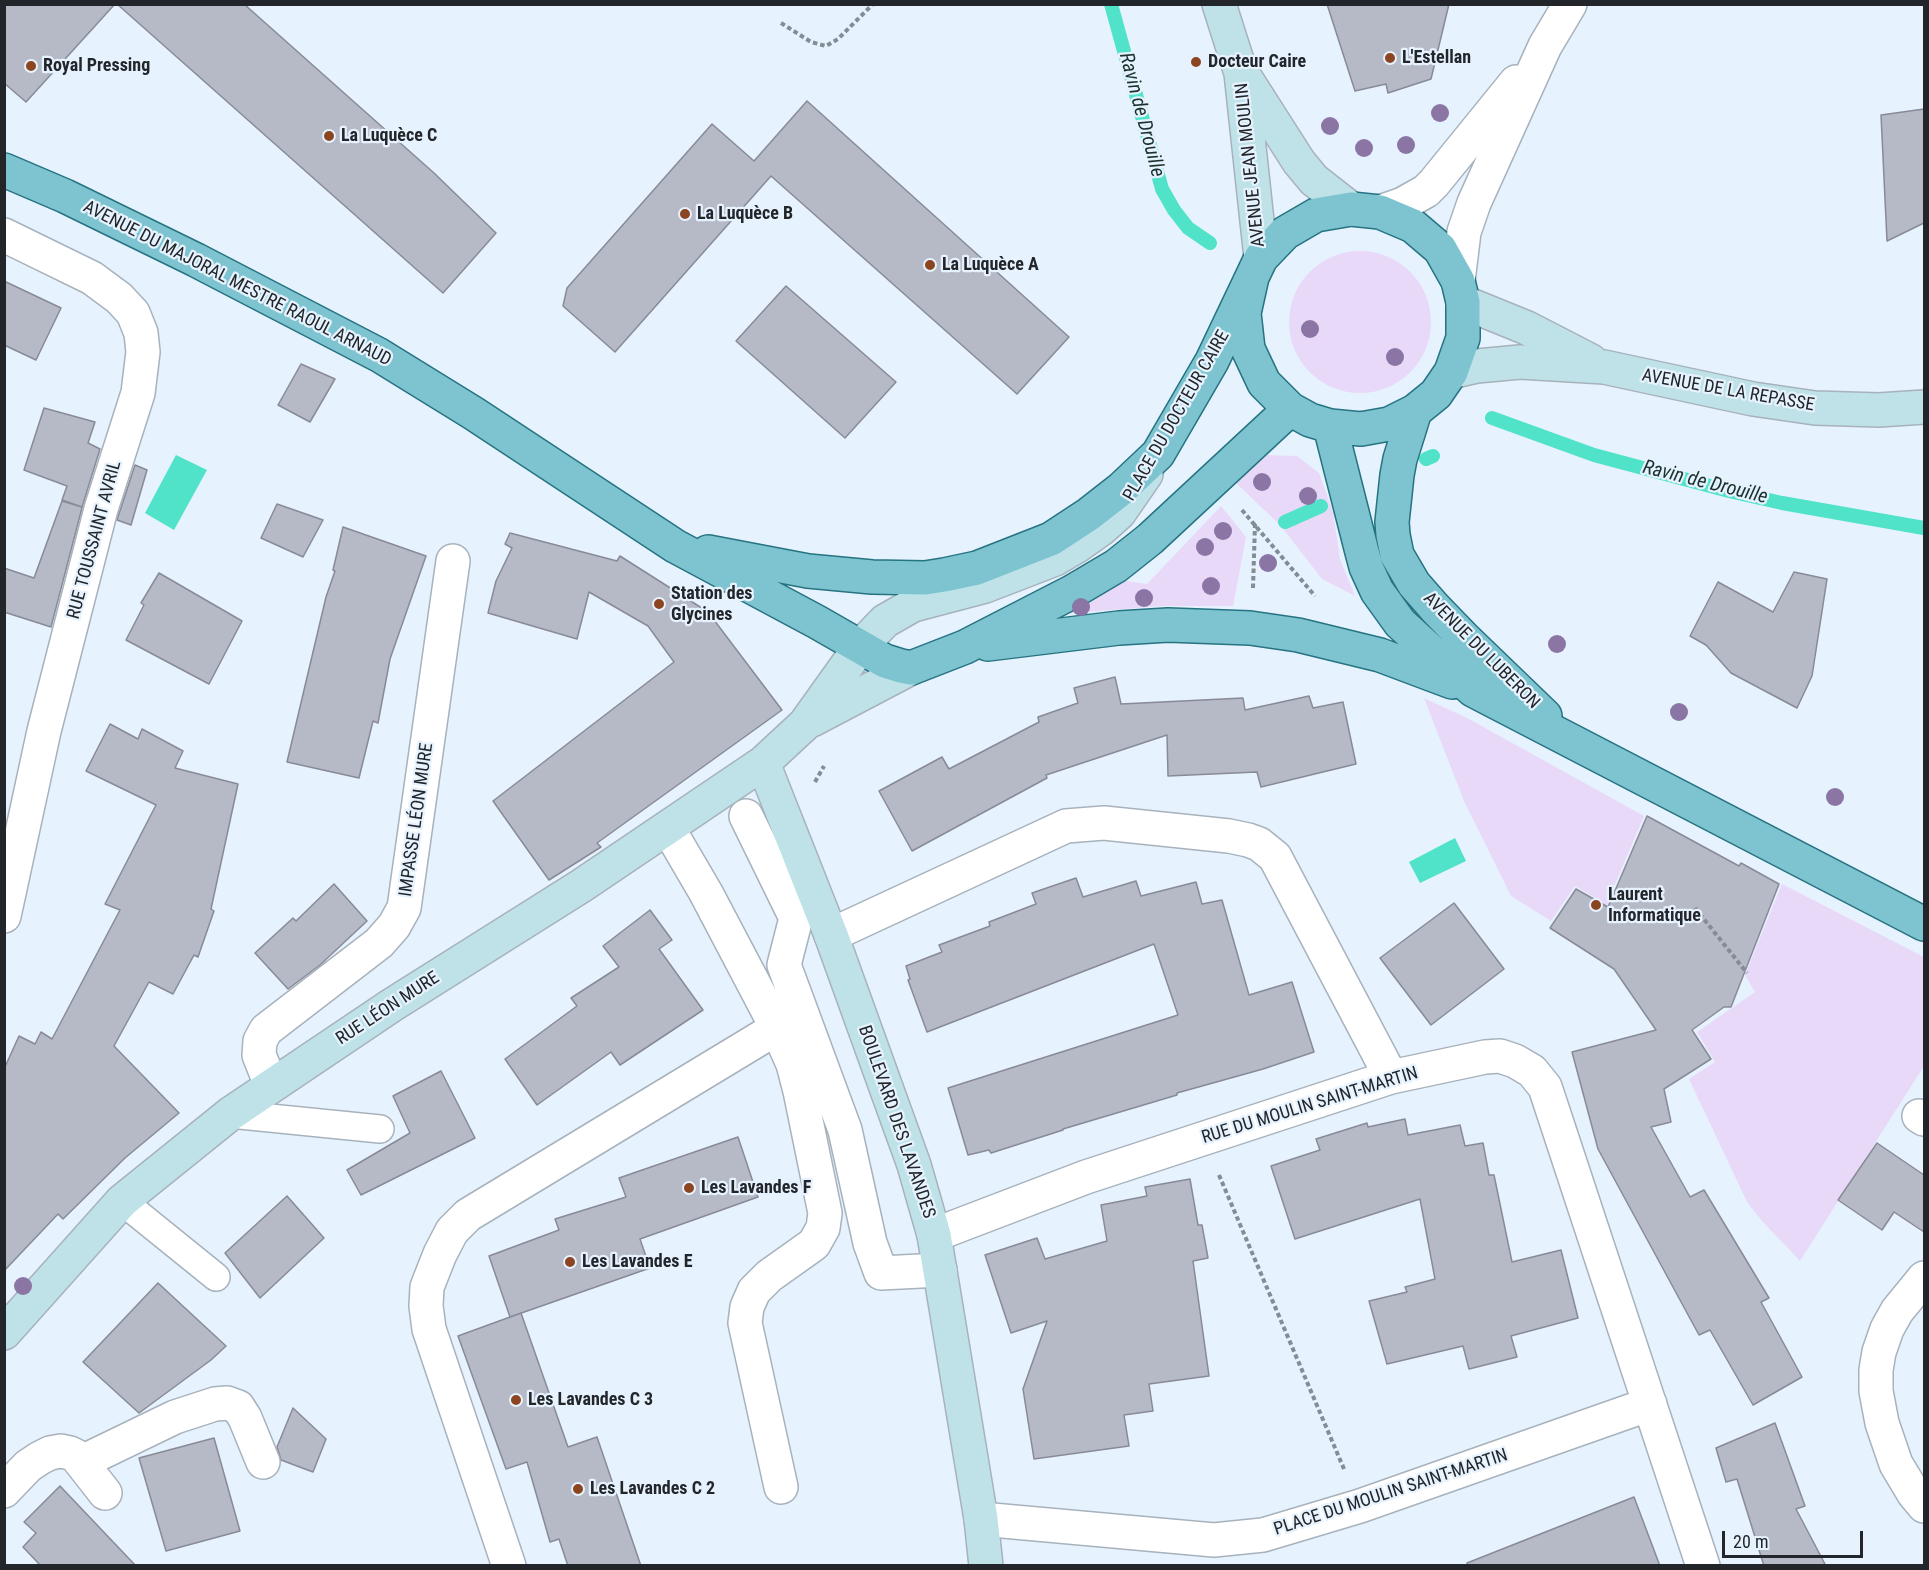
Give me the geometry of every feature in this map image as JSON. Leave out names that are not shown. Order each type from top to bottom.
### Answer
[{"type":"main road","name":"AVENUE DU MAJORAL MESTRE RAOUL ARNAUD","points":[[4,170],[65,196],[196,260],[380,355],[473,413],[675,546],[860,647]]},
{"type":"main road","name":"PLACE DU DOCTEUR CAIRE","points":[[1158,454],[1212,361],[1257,268],[1285,233],[1316,215],[1366,211],[1413,226],[1440,249],[1461,291],[1463,338],[1451,372],[1436,394],[1415,411],[1389,424],[1361,429],[1330,426],[1310,420],[1290,409],[1264,383],[1248,349],[1244,313],[1257,268]]},
{"type":"main road","points":[[860,647],[885,661],[911,668],[965,647],[1072,592],[1116,566],[1150,539],[1290,409]]},
{"type":"main road","name":"AVENUE DU LUBERON","points":[[1415,411],[1400,459],[1393,511],[1394,541],[1401,563],[1414,584],[1435,609],[1575,744]]},
{"type":"main road","name":"AVENUE DU LUBERON","points":[[1330,426],[1366,567],[1377,591],[1400,623],[1473,690],[1924,924]]},
{"type":"main road","name":"AVENUE DU MAJORAL MESTRE RAOUL ARNAUD","points":[[675,546],[808,571],[881,578],[924,578],[944,575],[987,564],[1051,539],[1121,489],[1158,454]]},
{"type":"main road","points":[[965,647],[1119,628],[1168,625],[1250,628],[1298,635],[1380,655],[1473,690]]},
{"type":"street","name":"AVENUE JEAN MOULIN","points":[[1219,4],[1241,73],[1257,268]]},
{"type":"street","points":[[1461,291],[1464,232],[1468,217],[1545,46],[1570,4]]},
{"type":"street","points":[[1366,211],[1403,204],[1426,191],[1545,46]]},
{"type":"street","name":"AVENUE JEAN MOULIN","points":[[1241,73],[1299,162],[1314,180],[1366,211]]},
{"type":"street","name":"RUE TOUSSAINT AVRIL","points":[[4,235],[92,278],[119,298],[133,313],[141,333],[144,352],[138,393],[101,509],[44,731],[4,916]]},
{"type":"street","name":"AVENUE DE LA REPASSE","points":[[1461,291],[1604,367]]},
{"type":"street","name":"AVENUE DE LA REPASSE","points":[[1451,372],[1477,366],[1520,362],[1604,367],[1753,399],[1815,408],[1879,410],[1924,408]]},
{"type":"street","name":"PLACE DU DOCTEUR CAIRE","points":[[805,724],[860,647],[885,621],[902,610],[927,600],[985,586],[1055,559],[1077,546],[1119,513],[1158,454]]},
{"type":"street","name":"IMPASSE LÉON MURE","points":[[271,1085],[259,1055],[260,1041],[266,1030],[379,943],[394,926],[404,908],[453,561]]},
{"type":"street","points":[[805,724],[911,668]]},
{"type":"street","name":"RUE LÉON MURE","points":[[4,1333],[122,1201],[230,1114],[392,1005],[581,886],[668,828],[763,763],[805,724]]},
{"type":"street","name":"BOULEVARD DES LAVANDES","points":[[763,763],[831,935],[914,1165],[934,1235],[987,1566]]},
{"type":"street","points":[[746,816],[796,918],[784,965],[845,1130],[870,1243],[881,1273],[940,1270]]},
{"type":"street","points":[[831,935],[1066,826],[1104,823],[1248,840],[1258,843],[1275,857],[1391,1077]]},
{"type":"street","points":[[668,828],[706,893],[777,1028],[793,1065],[825,1213],[823,1228],[814,1244],[769,1276],[754,1291],[747,1307],[746,1323],[780,1487]]},
{"type":"street","points":[[509,1566],[429,1329],[426,1306],[427,1287],[440,1254],[452,1231],[468,1215],[777,1028]]},
{"type":"street","name":"RUE DU MOULIN SAINT-MARTIN","points":[[934,1235],[1086,1177],[1391,1077],[1485,1057],[1500,1056],[1515,1060],[1533,1071],[1545,1087],[1703,1566]]},
{"type":"street","points":[[1924,1278],[1897,1311],[1887,1329],[1876,1370],[1876,1391],[1882,1423],[1896,1464],[1924,1506]]},
{"type":"street","points":[[82,1462],[175,1417],[215,1404],[227,1403],[238,1407],[245,1418],[263,1462]]},
{"type":"street","name":"PLACE DU MOULIN SAINT-MARTIN","points":[[981,1519],[1223,1539],[1263,1536],[1360,1506],[1650,1404]]},
{"type":"street","points":[[4,1491],[28,1466],[50,1453],[61,1452],[70,1453],[82,1462],[105,1493]]},
{"type":"lane","points":[[230,1114],[380,1130]]},
{"type":"lane","points":[[122,1201],[216,1277]]},
{"type":"path","points":[[781,23],[811,42],[826,46],[838,39],[873,4]]},
{"type":"path","points":[[1241,509],[1318,600]]},
{"type":"path","points":[[1252,593],[1255,524]]},
{"type":"path","points":[[813,786],[828,760]]},
{"type":"path","points":[[1695,908],[1747,973]]},
{"type":"path","points":[[1204,1138],[1360,1506]]},
{"type":"shaded area","points":[[1360,251],[1387,256],[1410,272],[1426,295],[1431,322],[1426,349],[1410,372],[1387,388],[1360,393],[1333,388],[1310,372],[1294,349],[1289,322],[1294,295],[1310,272],[1333,256]]},
{"type":"shaded area","points":[[176,455],[207,470],[174,530],[145,513]]},
{"type":"shaded area","points":[[1265,455],[1297,456],[1319,473],[1333,512],[1340,559],[1355,596],[1322,579],[1280,525],[1235,482]]},
{"type":"shaded area","points":[[1221,506],[1246,537],[1233,606],[1160,606],[1064,614],[1119,580],[1147,584]]},
{"type":"shaded area","points":[[1424,698],[1469,719],[1644,816],[1613,889],[1622,895],[1617,911],[1575,886],[1551,921],[1511,896],[1464,801]]},
{"type":"shaded area","points":[[1455,838],[1466,861],[1420,883],[1409,862]]},
{"type":"shaded area","points":[[1782,884],[1924,957],[1924,1066],[1800,1261],[1747,1202],[1689,1079],[1715,1062],[1697,1032],[1755,992],[1745,975]]},
{"type":"building","name":"Royal Pressing","points":[[4,4],[115,4],[26,102],[4,83]]},
{"type":"building","name":"La Luquèce C","points":[[117,4],[244,4],[434,173],[496,233],[443,293]]},
{"type":"building","name":"L'Estellan","points":[[1327,4],[1449,4],[1431,79],[1388,93],[1386,84],[1355,91]]},
{"type":"building","name":"La Luquèce A","points":[[807,101],[1069,337],[1017,394],[771,176],[615,352],[563,306],[567,288],[712,124],[754,161]]},
{"type":"building","points":[[1924,109],[1924,223],[1887,241],[1881,115]]},
{"type":"building","points":[[4,281],[61,308],[36,360],[4,345]]},
{"type":"building","points":[[786,286],[896,382],[845,438],[736,341]]},
{"type":"building","points":[[301,364],[335,379],[310,422],[278,405]]},
{"type":"building","points":[[44,408],[95,422],[88,443],[100,449],[51,627],[4,612],[4,568],[34,578],[62,501],[82,507],[62,500],[67,486],[24,470]]},
{"type":"building","points":[[135,465],[147,470],[131,525],[117,520]]},
{"type":"building","points":[[277,504],[323,520],[303,557],[261,538]]},
{"type":"building","points":[[343,527],[426,556],[390,659],[378,723],[373,721],[359,778],[287,762],[326,597],[335,571],[333,570]]},
{"type":"building","points":[[510,533],[617,561],[620,556],[708,612],[782,710],[597,843],[601,847],[549,880],[493,801],[674,662],[648,626],[589,592],[577,639],[488,613],[496,581],[512,548],[505,544]]},
{"type":"building","points":[[1794,572],[1827,579],[1812,676],[1797,708],[1731,673],[1706,645],[1690,636],[1718,582],[1773,612]]},
{"type":"building","points":[[159,573],[242,621],[209,684],[126,640],[144,605],[141,603]]},
{"type":"building","points":[[1115,677],[1121,704],[1243,698],[1245,710],[1309,696],[1313,708],[1343,702],[1356,764],[1261,787],[1257,772],[1168,776],[1167,735],[1046,775],[1047,778],[912,851],[879,791],[942,757],[949,769],[1039,722],[1038,717],[1078,703],[1074,688]]},
{"type":"building","points":[[110,724],[138,739],[142,729],[183,751],[175,768],[238,784],[211,909],[214,911],[198,957],[194,955],[173,994],[149,982],[114,1046],[179,1113],[125,1158],[63,1219],[58,1214],[4,1271],[4,1069],[19,1036],[35,1044],[41,1032],[52,1039],[120,910],[105,904],[156,805],[86,771]]},
{"type":"building","points":[[1647,816],[1739,866],[1741,863],[1779,884],[1731,1007],[1724,1007],[1692,1030],[1711,1059],[1664,1089],[1671,1122],[1651,1127],[1690,1197],[1704,1190],[1769,1298],[1761,1302],[1802,1377],[1753,1405],[1710,1330],[1699,1335],[1598,1149],[1572,1052],[1656,1030],[1614,969],[1550,928],[1576,889],[1608,907]]},
{"type":"building","points":[[1076,878],[1083,897],[1136,881],[1141,896],[1196,882],[1202,904],[1222,900],[1249,995],[1292,982],[1314,1052],[991,1153],[989,1150],[968,1155],[948,1088],[1178,1015],[1154,944],[927,1032],[908,980],[910,979],[906,966],[942,952],[939,945],[990,926],[989,922],[1036,904],[1032,893]]},
{"type":"building","points":[[334,884],[367,921],[320,965],[288,989],[255,953],[293,918],[296,921]]},
{"type":"building","points":[[1454,903],[1504,969],[1431,1025],[1380,958]]},
{"type":"building","points":[[650,910],[672,940],[659,949],[703,1010],[620,1065],[611,1052],[537,1105],[505,1059],[577,1006],[571,998],[619,967],[603,946]]},
{"type":"building","points":[[441,1071],[475,1138],[361,1195],[347,1170],[410,1133],[393,1096]]},
{"type":"building","points":[[1405,1119],[1408,1135],[1460,1125],[1465,1146],[1483,1143],[1489,1175],[1494,1175],[1512,1262],[1561,1250],[1578,1318],[1511,1336],[1517,1357],[1469,1369],[1463,1346],[1387,1364],[1369,1301],[1407,1292],[1405,1287],[1435,1279],[1420,1199],[1295,1239],[1271,1166],[1320,1150],[1316,1139],[1367,1123],[1368,1127]]},
{"type":"building","points":[[738,1137],[758,1197],[640,1239],[650,1268],[510,1317],[489,1256],[559,1230],[555,1219],[626,1197],[619,1178]]},
{"type":"building","points":[[1877,1143],[1924,1175],[1924,1232],[1894,1212],[1882,1230],[1838,1200]]},
{"type":"building","points":[[1190,1179],[1198,1225],[1202,1225],[1208,1258],[1193,1261],[1209,1376],[1149,1384],[1153,1411],[1124,1415],[1129,1446],[1034,1459],[1023,1389],[1047,1321],[1011,1333],[985,1255],[1037,1238],[1045,1259],[1107,1241],[1101,1205],[1147,1196],[1145,1187]]},
{"type":"building","points":[[287,1196],[324,1238],[260,1298],[225,1253]]},
{"type":"building","points":[[158,1283],[226,1346],[211,1360],[139,1413],[83,1362]]},
{"type":"building","points":[[521,1313],[568,1447],[597,1437],[641,1566],[568,1566],[559,1539],[550,1542],[527,1462],[506,1469],[458,1336]]},
{"type":"building","points":[[293,1408],[326,1439],[313,1472],[281,1460],[277,1447]]},
{"type":"building","points":[[1775,1423],[1805,1506],[1796,1509],[1826,1566],[1764,1566],[1737,1479],[1726,1482],[1716,1448]]},
{"type":"building","points":[[214,1438],[240,1531],[166,1551],[139,1458]]},
{"type":"building","points":[[60,1486],[136,1566],[41,1566],[23,1547],[36,1533],[24,1522]]},
{"type":"building","points":[[1634,1497],[1660,1566],[1468,1566],[1467,1563]]},
{"type":"waterway","name":"Ravin de Drouille","points":[[1111,4],[1162,189],[1188,228],[1210,243]]},
{"type":"waterway","name":"Ravin de Drouille","points":[[1492,418],[1594,455],[1729,491],[1782,503],[1924,528]]},
{"type":"waterway","points":[[1426,459],[1433,456]]},
{"type":"waterway","points":[[1285,522],[1321,506]]},
{"type":"place","name":"L'Estellan","points":[[1390,58]]},
{"type":"place","name":"Docteur Caire","points":[[1196,62]]},
{"type":"place","name":"Royal Pressing","points":[[31,66]]},
{"type":"place","name":"La Luquèce C","points":[[329,136]]},
{"type":"place","name":"La Luquèce B","points":[[685,214]]},
{"type":"place","name":"La Luquèce A","points":[[930,265]]},
{"type":"place","name":"Station des Glycines","points":[[659,604]]},
{"type":"place","name":"Laurent Informatique","points":[[1596,905]]},
{"type":"place","name":"Les Lavandes F","points":[[689,1188]]},
{"type":"place","name":"Les Lavandes E","points":[[570,1262]]},
{"type":"place","name":"Les Lavandes C 3","points":[[516,1400]]},
{"type":"place","name":"Les Lavandes C 2","points":[[578,1489]]}]
